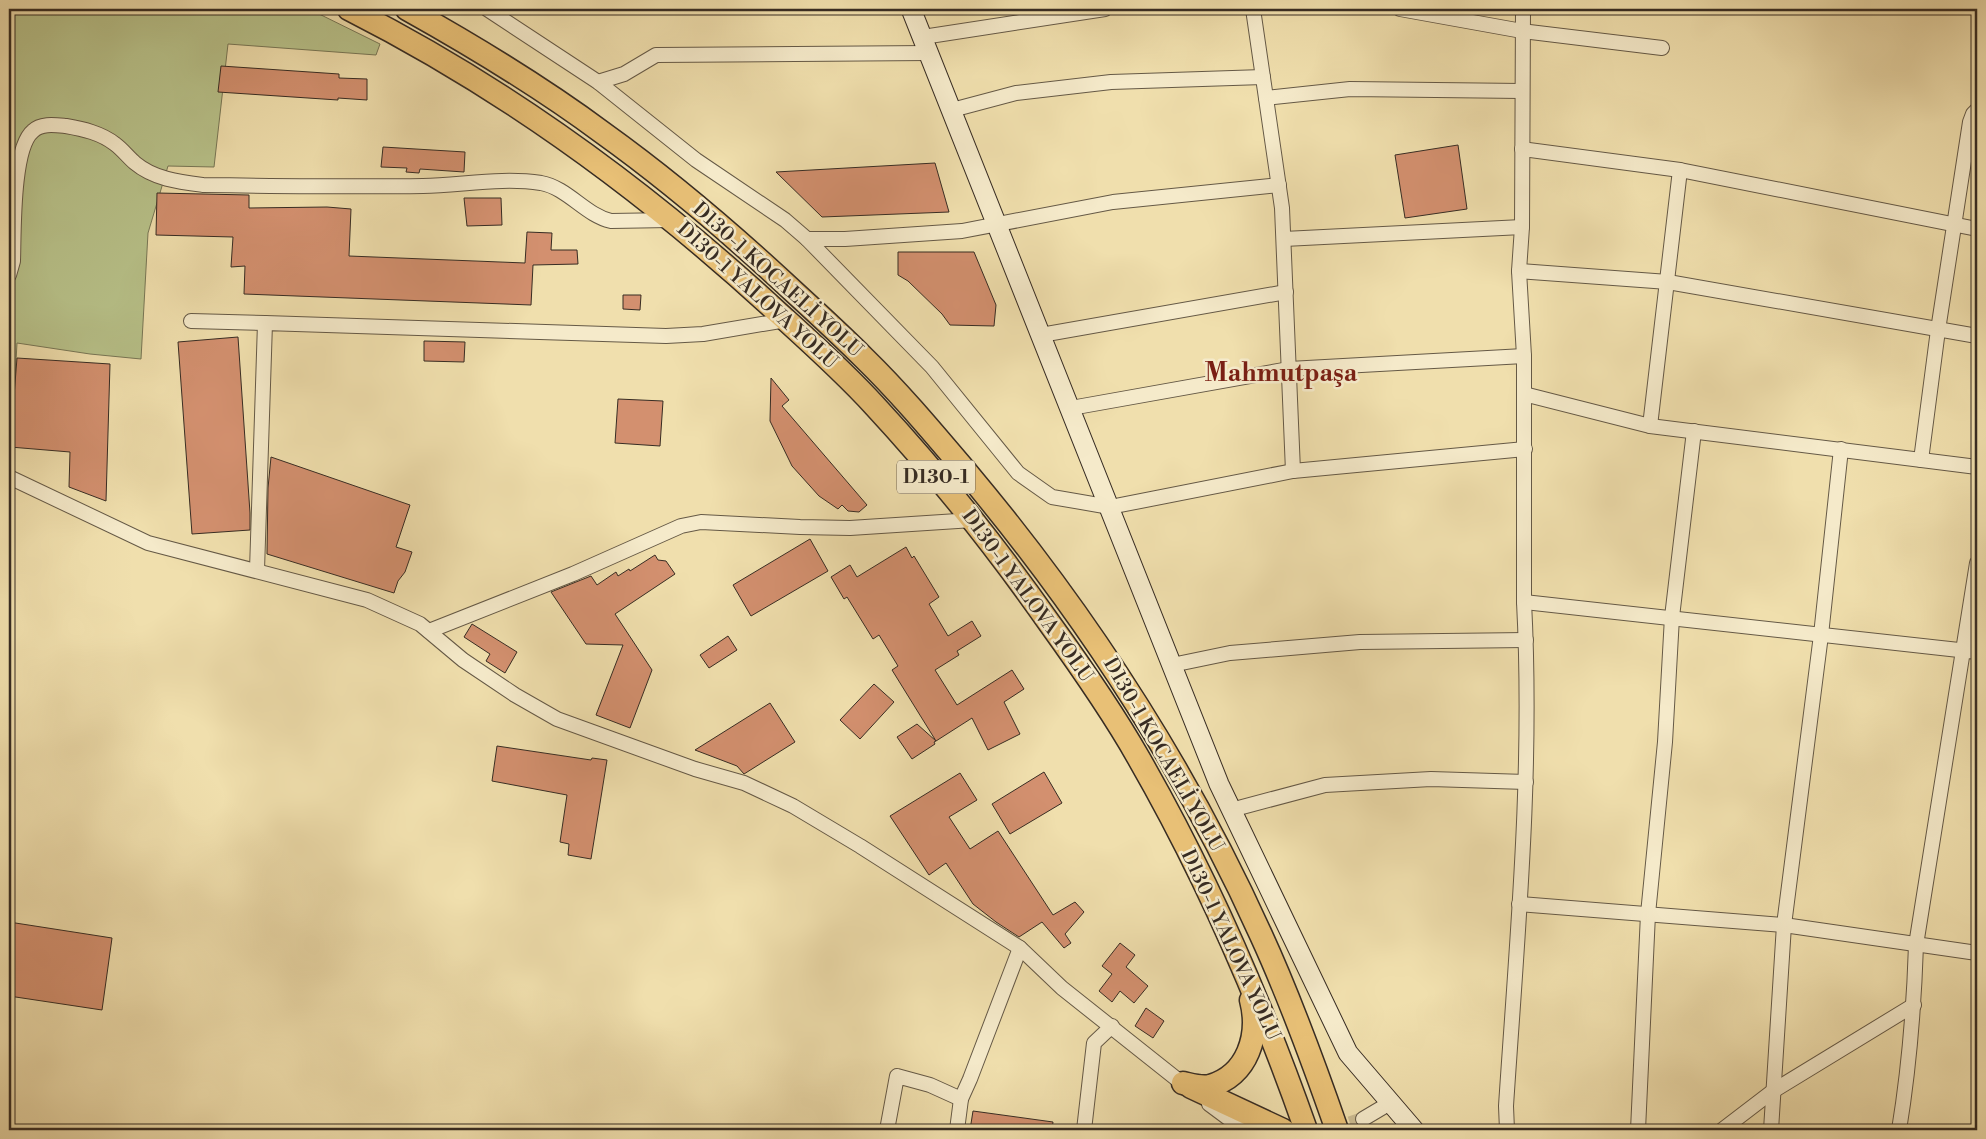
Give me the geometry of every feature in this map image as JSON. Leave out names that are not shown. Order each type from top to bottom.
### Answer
[{"type":"highway","name":"D130-1 YALOVA YOLU","points":[[349,9],[443,61],[524,111],[586,154],[721,260],[834,364],[874,404],[973,520],[1022,583],[1114,716],[1139,758],[1172,820],[1243,968],[1274,1040],[1306,1130]]},
{"type":"highway","name":"D130-1 KOCAELİ YOLU","points":[[408,9],[520,76],[604,134],[704,212],[756,256],[866,359],[996,508],[1068,601],[1100,646],[1187,790],[1261,935],[1317,1073],[1337,1130]]},
{"type":"highway","points":[[1183,1083],[1209,1086],[1232,1075],[1244,1063],[1253,1029],[1253,1010],[1243,968]]},
{"type":"highway","points":[[1183,1083],[1283,1130]]},
{"type":"main road","points":[[911,9],[1219,784],[1348,1054],[1414,1130]]},
{"type":"street","points":[[487,9],[598,82],[696,160],[784,220],[807,239],[932,367],[1018,473],[1052,497],[1110,507],[1293,471],[1525,449]]},
{"type":"street","points":[[598,82],[624,74],[656,54],[926,45],[1104,9]]},
{"type":"street","points":[[1253,9],[1282,208],[1293,471]]},
{"type":"street","points":[[1400,9],[1522,31],[1662,48]]},
{"type":"street","points":[[1507,1130],[1506,1106],[1526,782],[1524,356],[1520,271],[1523,9]]},
{"type":"street","points":[[952,110],[1016,93],[1102,84],[1263,77]]},
{"type":"street","points":[[1266,98],[1350,89],[1522,91]]},
{"type":"street","points":[[1921,460],[1938,330],[1970,122],[1977,110]]},
{"type":"street","points":[[9,275],[12,261],[18,172],[22,150],[26,138],[34,129],[50,125],[79,128],[97,133],[115,144],[150,173],[174,181],[193,184],[248,186],[425,186],[516,181],[543,184],[558,189],[602,219],[611,221],[672,220]]},
{"type":"street","points":[[1522,149],[1680,170],[1954,226],[1977,229]]},
{"type":"street","points":[[1650,426],[1680,170]]},
{"type":"street","points":[[807,239],[845,239],[962,230],[1113,202],[1279,185]]},
{"type":"street","points":[[1284,239],[1522,227]]},
{"type":"street","points":[[1520,271],[1668,282],[1977,336]]},
{"type":"street","points":[[1041,335],[1286,292]]},
{"type":"street","points":[[191,321],[666,336],[712,332],[786,320]]},
{"type":"street","points":[[256,570],[265,323]]},
{"type":"street","points":[[1071,408],[1289,369],[1524,356]]},
{"type":"street","points":[[1524,394],[1650,426],[1977,467]]},
{"type":"street","points":[[1638,1130],[1648,914],[1665,742],[1672,617],[1694,431]]},
{"type":"street","points":[[1771,1130],[1784,925],[1821,635],[1841,449]]},
{"type":"street","points":[[9,477],[148,543],[367,600],[420,624],[464,660],[514,695],[557,719],[695,769],[744,783],[794,806],[1020,948],[1062,988],[1244,1130]]},
{"type":"street","points":[[428,632],[573,574],[681,526],[701,522],[800,528],[850,528],[973,520]]},
{"type":"street","points":[[1899,1130],[1906,1086],[1914,1005],[1916,945],[1970,651],[1977,563]]},
{"type":"street","points":[[1524,602],[1970,651]]},
{"type":"street","points":[[1172,664],[1230,653],[1360,642],[1526,640]]},
{"type":"street","points":[[1232,810],[1325,785],[1431,779],[1526,782]]},
{"type":"street","points":[[1519,904],[1784,925],[1977,953]]},
{"type":"street","points":[[957,1130],[961,1099],[1020,948]]},
{"type":"street","points":[[1722,1130],[1773,1091],[1914,1005]]},
{"type":"street","points":[[1084,1130],[1094,1043],[1112,1026]]},
{"type":"street","points":[[887,1130],[897,1076],[930,1085],[961,1099]]},
{"type":"street","points":[[1362,1119],[1390,1103]]},
{"type":"green space","points":[[9,9],[309,9],[380,44],[376,55],[228,44],[214,167],[168,166],[148,233],[141,359],[90,354],[17,343],[11,451],[9,451]]},
{"type":"building","points":[[221,66],[339,74],[339,78],[367,79],[367,100],[338,98],[338,100],[218,92]]},
{"type":"building","points":[[1458,145],[1467,209],[1405,218],[1395,155]]},
{"type":"building","points":[[383,147],[465,152],[464,172],[420,169],[419,173],[406,172],[407,168],[381,167]]},
{"type":"building","points":[[935,163],[949,212],[822,217],[776,172]]},
{"type":"building","points":[[157,193],[249,195],[249,208],[327,207],[351,209],[349,256],[525,263],[527,232],[552,233],[551,250],[577,250],[578,264],[533,265],[531,305],[244,294],[245,266],[231,267],[233,237],[156,235]]},
{"type":"building","points":[[464,198],[501,198],[502,225],[467,226]]},
{"type":"building","points":[[898,252],[974,252],[996,305],[994,326],[950,325],[942,314],[908,281],[898,275]]},
{"type":"building","points":[[623,295],[641,295],[640,310],[623,309]]},
{"type":"building","points":[[238,337],[250,530],[192,534],[178,342]]},
{"type":"building","points":[[424,341],[465,342],[464,362],[424,361]]},
{"type":"building","points":[[17,358],[110,364],[106,501],[69,487],[70,452],[10,447]]},
{"type":"building","points":[[771,378],[789,400],[782,406],[867,505],[859,512],[848,511],[842,505],[838,509],[819,496],[792,466],[770,421]]},
{"type":"building","points":[[618,399],[663,401],[660,446],[615,443]]},
{"type":"building","points":[[271,457],[410,505],[396,547],[412,552],[405,572],[398,581],[394,593],[267,554],[268,488]]},
{"type":"building","points":[[810,539],[828,571],[751,616],[733,585]]},
{"type":"building","points":[[906,547],[912,558],[914,556],[939,597],[929,604],[948,636],[972,621],[981,636],[957,651],[959,655],[935,670],[957,705],[1012,670],[1024,689],[1004,702],[1020,734],[988,750],[972,718],[936,741],[892,670],[898,666],[879,635],[873,639],[847,597],[844,599],[831,577],[850,565],[857,577]]},
{"type":"building","points":[[655,555],[658,560],[666,561],[675,574],[615,614],[652,670],[630,728],[596,715],[623,645],[586,644],[551,592],[591,576],[597,585],[616,572],[618,576],[629,569],[630,571]]},
{"type":"building","points":[[472,624],[517,652],[505,673],[486,661],[490,654],[464,637]]},
{"type":"building","points":[[728,636],[737,650],[709,668],[700,655]]},
{"type":"building","points":[[874,684],[894,702],[860,739],[840,720]]},
{"type":"building","points":[[770,703],[795,742],[744,774],[737,766],[695,750]]},
{"type":"building","points":[[917,724],[936,741],[934,742],[935,744],[912,759],[897,737]]},
{"type":"building","points":[[497,746],[591,760],[592,758],[607,760],[591,859],[568,855],[569,844],[560,842],[567,795],[492,781]]},
{"type":"building","points":[[1044,772],[1062,803],[1010,834],[992,804]]},
{"type":"building","points":[[960,773],[977,800],[949,817],[970,849],[998,831],[1053,915],[1075,902],[1084,912],[1065,934],[1071,943],[1064,948],[1042,922],[1019,937],[996,922],[973,904],[946,863],[929,875],[890,816]]},
{"type":"building","points":[[9,922],[112,938],[102,1010],[9,996]]},
{"type":"building","points":[[1120,943],[1135,955],[1126,967],[1148,986],[1134,1003],[1120,991],[1112,1002],[1099,991],[1112,974],[1102,966]]},
{"type":"building","points":[[1146,1008],[1164,1021],[1153,1038],[1135,1026]]},
{"type":"building","points":[[973,1111],[1053,1122],[1052,1130],[970,1130]]},
{"type":"tunnel","points":[[1330,1130],[1363,1119]]},
{"type":"district","name":"Mahmutpaşa","points":[[1281,373]]}]
